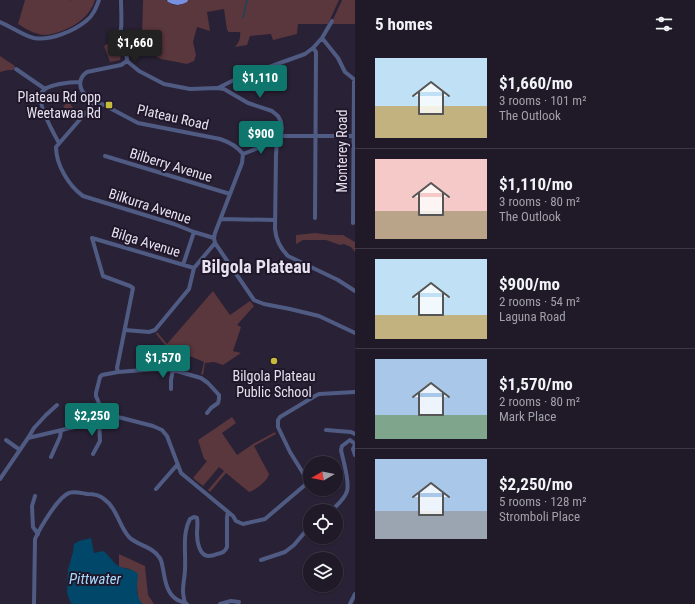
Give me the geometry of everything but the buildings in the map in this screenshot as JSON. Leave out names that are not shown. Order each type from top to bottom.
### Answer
[{"type":"main road","points":[[170,0],[177,3],[185,0]]},
{"type":"street","points":[[0,22],[28,36],[47,39],[70,31],[86,22],[95,10],[99,0]]},
{"type":"street","points":[[121,0],[121,28],[116,47],[118,50],[126,54],[127,61],[139,71],[164,84],[190,89],[224,89],[248,103],[272,112],[278,116],[282,122],[281,136],[278,142],[276,155],[275,220],[276,235],[279,244],[288,256],[338,280],[355,291]]},
{"type":"street","points":[[217,88],[236,79],[305,54],[322,38],[332,21]]},
{"type":"street","points":[[322,38],[338,58],[345,72],[355,80]]},
{"type":"street","points":[[313,48],[316,52],[315,218]]},
{"type":"street","points":[[96,101],[59,143],[52,132],[40,101],[40,96],[47,87],[80,82],[84,74],[88,72],[121,65],[127,61]]},
{"type":"street","points":[[16,69],[44,89]]},
{"type":"street","name":"Monterey Road","points":[[353,223],[355,80]]},
{"type":"street","name":"Plateau Road","points":[[80,82],[81,90],[84,94],[138,122],[227,141],[243,154]]},
{"type":"street","points":[[281,136],[354,136]]},
{"type":"street","points":[[278,142],[270,143],[243,154],[242,163],[214,238],[214,243],[254,300],[264,304],[318,316],[355,333]]},
{"type":"street","name":"Bilkurra Avenue","points":[[59,143],[56,149],[61,169],[83,196],[214,238]]},
{"type":"street","name":"Bilberry Avenue","points":[[105,156],[230,194]]},
{"type":"street","points":[[221,219],[275,220]]},
{"type":"street","points":[[183,265],[194,232]]},
{"type":"street","name":"Bilga Avenue","points":[[125,330],[133,288],[103,276],[92,238],[194,268]]},
{"type":"street","points":[[118,372],[125,330],[149,332],[155,330],[189,289],[194,268],[214,243]]},
{"type":"street","points":[[106,420],[96,393],[100,377],[105,374],[118,372],[157,369],[173,370],[201,378],[208,383],[219,395],[219,399],[218,403],[207,413]]},
{"type":"street","points":[[171,389],[173,370]]},
{"type":"street","points":[[28,438],[117,417],[153,426],[162,430],[167,436],[181,473],[233,516],[236,521],[243,524],[265,519],[305,485],[306,480],[303,473],[290,452],[278,427],[278,420],[280,417],[319,394],[355,392]]},
{"type":"street","points":[[0,479],[34,428],[57,405]]},
{"type":"street","points":[[93,454],[100,441],[99,422]]},
{"type":"street","points":[[326,430],[351,432],[355,434]]},
{"type":"street","points":[[50,457],[60,437],[61,431]]},
{"type":"street","points":[[6,440],[20,450]]},
{"type":"street","points":[[338,504],[348,491],[348,483],[341,450],[342,446],[350,440],[355,444],[353,449],[355,455]]},
{"type":"street","points":[[156,488],[177,465]]},
{"type":"street","points":[[34,604],[35,539],[57,502],[64,495],[70,492],[77,492],[104,498],[114,511],[125,532],[130,538],[136,543],[151,550],[160,558],[167,588],[175,598],[186,604]]},
{"type":"street","points":[[35,496],[32,506],[33,527],[38,534]]},
{"type":"street","points":[[186,604],[183,591],[185,570],[185,537],[190,519],[197,518],[197,534],[200,550],[208,556],[224,552],[226,550],[228,512]]},
{"type":"street","points":[[261,560],[285,552],[294,545],[303,534]]},
{"type":"street","points":[[350,604],[355,594]]},
{"type":"street","points":[[220,604],[231,601],[239,602]]},
{"type":"shaded area","points":[[25,0],[95,0],[90,11],[78,23],[62,31],[44,35],[33,32],[18,24]]},
{"type":"shaded area","points":[[143,0],[166,0],[171,4],[180,5],[188,0],[339,0],[328,24],[298,24],[297,34],[273,40],[271,34],[250,36],[247,45],[235,47],[239,40],[240,32],[228,32],[224,9],[207,12],[210,31],[197,27],[193,42],[196,55],[194,61],[187,64],[161,59],[142,48],[135,62],[132,57],[139,45],[134,38],[122,38],[123,36],[142,36]]},
{"type":"shaded area","points":[[342,0],[355,0],[355,24],[331,24]]},
{"type":"shaded area","points":[[111,42],[111,49],[114,53],[121,56],[120,60],[110,62],[104,46]]},
{"type":"shaded area","points":[[0,56],[15,66],[13,70],[0,72]]},
{"type":"shaded area","points":[[69,102],[78,115],[74,121],[63,106]]},
{"type":"shaded area","points":[[315,233],[343,235],[355,242],[355,252],[351,247],[344,244],[340,245],[326,240],[303,240],[296,244],[296,235]]},
{"type":"shaded area","points":[[213,291],[230,315],[250,301],[254,306],[237,325],[241,327],[233,351],[241,353],[223,365],[214,362],[205,363],[203,375],[201,374],[204,362],[166,346],[156,334],[157,332],[167,344]]},
{"type":"shaded area","points":[[232,417],[236,423],[222,433],[237,455],[275,432],[276,434],[254,446],[269,474],[264,482],[249,492],[226,473],[210,492],[208,490],[224,471],[219,467],[203,486],[193,478],[207,461],[204,459],[198,440]]},
{"type":"shaded area","points":[[119,554],[145,566],[148,595],[154,604],[142,604],[138,598],[137,586],[130,569],[119,567]]},
{"type":"water","name":"Pittwater","points":[[91,538],[94,553],[103,551],[117,565],[122,568],[133,570],[138,574],[137,593],[142,604],[71,604],[67,593],[68,570],[74,544]]},
{"type":"waterway","points":[[243,18],[247,0]]},
{"type":"place","name":"Plateau Rd opp Weetawaa Rd","points":[[109,105]]},
{"type":"place","name":"Bilgola Plateau Public School","points":[[274,361]]},
{"type":"district","name":"Bilgola Plateau","points":[[256,267]]}]
